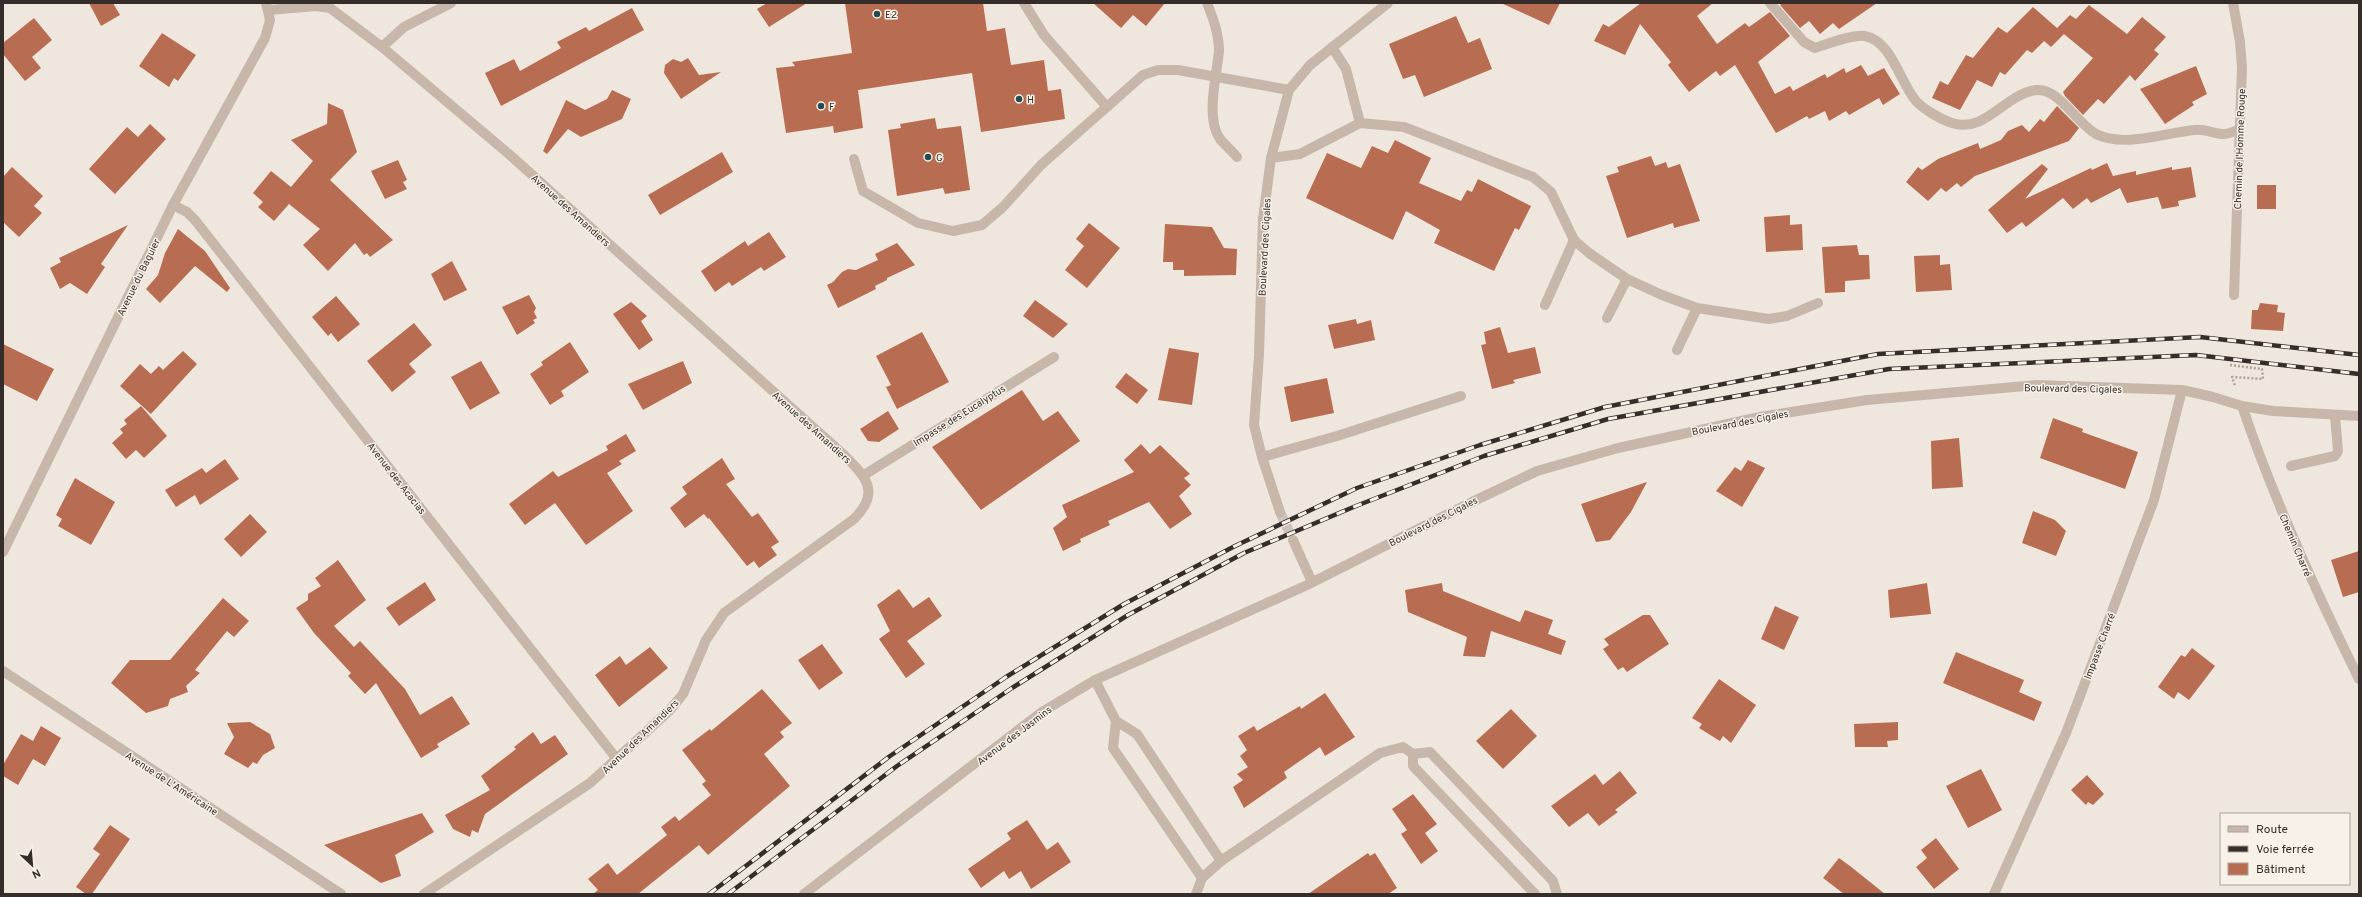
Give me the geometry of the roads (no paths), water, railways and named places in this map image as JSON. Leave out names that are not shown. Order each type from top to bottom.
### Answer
[{"type":"street","points":[[382,47],[404,27],[451,3]]},
{"type":"street","points":[[1024,3],[1044,35],[1107,107]]},
{"type":"street","points":[[1207,3],[1216,28],[1219,50],[1215,78],[1214,117],[1219,138],[1237,157]]},
{"type":"street","name":"Boulevard des Cigales","points":[[1280,512],[1262,457],[1254,425],[1259,355],[1263,219],[1271,158],[1289,90],[1310,64],[1388,3]]},
{"type":"street","points":[[1770,3],[1804,42],[1815,48],[1839,40],[1865,36],[1886,49],[1917,102],[1951,123],[1965,126],[1979,122],[2018,98],[2036,90],[2050,92],[2095,133],[2112,139],[2160,137],[2196,129],[2225,134],[2239,130]]},
{"type":"street","name":"Chemin de l'Homme Rouge","points":[[2233,3],[2240,42],[2242,67],[2234,295]]},
{"type":"street","name":"Avenue des Amandiers","points":[[267,7],[316,6],[330,8],[382,47],[510,155],[864,475],[868,490],[864,508],[854,519],[724,613],[706,640],[683,694],[669,710],[590,783],[424,894]]},
{"type":"street","name":"Avenue du Baguier","points":[[3,552],[173,205],[265,38],[268,28],[267,7]]},
{"type":"street","points":[[1332,47],[1346,69],[1360,123]]},
{"type":"street","points":[[854,159],[863,191],[918,223],[953,231],[982,225],[1003,207],[1041,165],[1143,75],[1158,70],[1178,70],[1215,78],[1247,81],[1289,90]]},
{"type":"street","points":[[1271,158],[1300,154],[1360,123],[1404,127],[1533,177],[1551,192],[1574,240],[1589,253],[1627,280],[1697,308],[1769,319],[1787,316],[1818,303]]},
{"type":"street","name":"Avenue des Acacias","points":[[173,205],[187,212],[195,220],[616,758]]},
{"type":"street","points":[[1545,305],[1574,240]]},
{"type":"street","points":[[1607,318],[1627,280]]},
{"type":"street","points":[[1677,350],[1697,308]]},
{"type":"street","name":"Impasse des Eucalyptus","points":[[864,475],[1054,357]]},
{"type":"street","name":"Boulevard des Cigales","points":[[1312,582],[1538,471],[1618,448],[1760,417],[1868,400],[2038,385],[2182,390],[2213,397],[2242,406],[2273,412],[2359,416]]},
{"type":"street","name":"Impasse Charré","points":[[1994,894],[2066,733],[2154,500],[2182,390]]},
{"type":"street","points":[[1262,457],[1338,436],[1461,396]]},
{"type":"street","name":"Chemin Charré","points":[[2242,406],[2276,500],[2314,587],[2359,679]]},
{"type":"street","points":[[2291,466],[2335,456],[2338,452],[2335,415]]},
{"type":"street","points":[[1293,540],[1312,582]]},
{"type":"street","name":"Avenue des Jasmins","points":[[804,894],[1042,712],[1095,680],[1312,582]]},
{"type":"street","name":"Avenue de L'Américaine","points":[[3,671],[341,894]]},
{"type":"street","points":[[1095,680],[1116,721],[1137,734],[1221,861]]},
{"type":"street","points":[[1116,721],[1114,748],[1202,878]]},
{"type":"street","points":[[1196,894],[1202,878],[1221,861],[1380,753],[1403,747],[1413,754],[1430,752],[1554,881],[1557,894]]},
{"type":"street","points":[[1413,754],[1413,766],[1535,894]]},
{"type":"tunnel","points":[[1280,512],[1293,540]]},
{"type":"railway","points":[[709,894],[890,756],[1006,677],[1124,604],[1235,546],[1357,488],[1480,445],[1605,407],[1878,354],[2200,337],[2359,355]]},
{"type":"railway","points":[[728,894],[897,766],[1012,688],[1128,615],[1244,553],[1356,506],[1484,456],[1608,419],[1889,369],[2196,355],[2359,374]]},
{"type":"place","name":"E2","points":[[877,14]]},
{"type":"place","name":"H","points":[[1019,99]]},
{"type":"place","name":"F","points":[[821,106]]},
{"type":"place","name":"G","points":[[928,157]]}]
